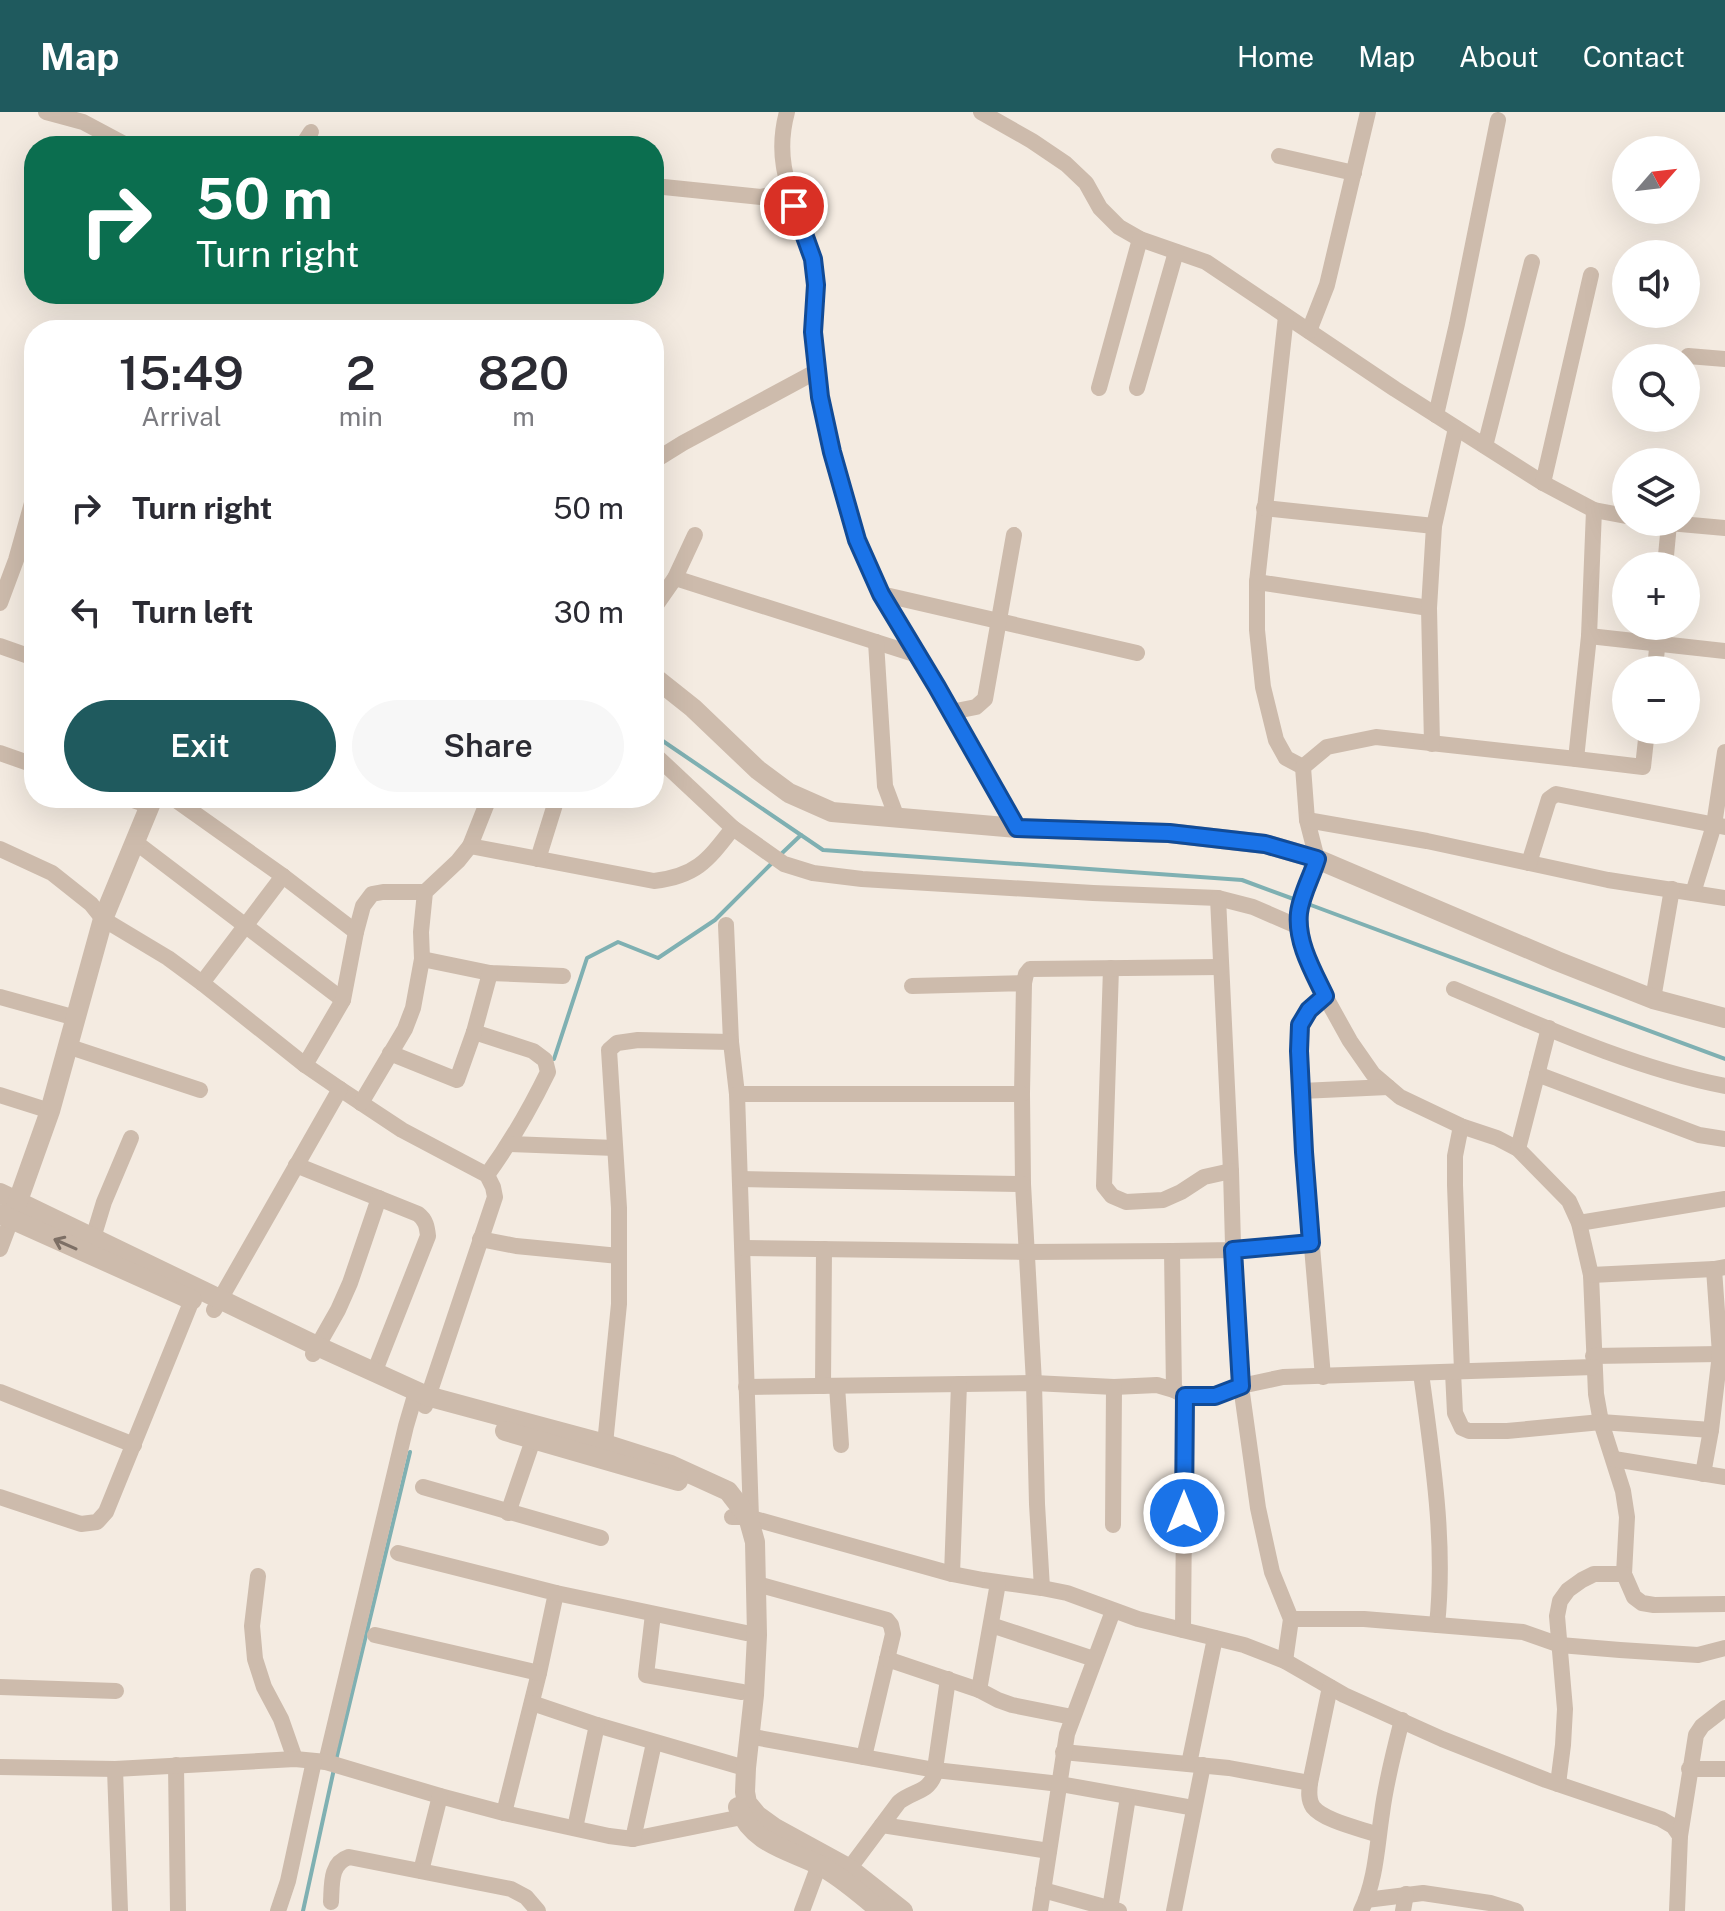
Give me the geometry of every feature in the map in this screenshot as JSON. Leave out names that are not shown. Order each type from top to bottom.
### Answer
[{"type":"street","points":[[46,112],[85,117],[113,136]]},
{"type":"street","points":[[787,112],[782,130],[782,156],[786,185],[813,259],[816,285],[813,332],[820,397],[857,540],[881,594],[1017,828]]},
{"type":"street","points":[[981,112],[1066,164],[1086,183],[1100,208],[1119,227],[1140,239],[1206,262],[1543,483],[1594,510],[1612,513]]},
{"type":"street","points":[[1309,331],[1327,285],[1368,112]]},
{"type":"street","points":[[1436,415],[1498,120]]},
{"type":"street","points":[[1279,156],[1354,173]]},
{"type":"street","points":[[664,187],[761,197],[773,194],[786,185]]},
{"type":"street","points":[[1099,388],[1140,239]]},
{"type":"street","points":[[1137,388],[1176,252]]},
{"type":"street","points":[[1485,446],[1532,262]]},
{"type":"street","points":[[1543,483],[1591,275]]},
{"type":"street","points":[[1286,316],[1257,582],[1257,630],[1263,687],[1276,740],[1286,758],[1303,767]]},
{"type":"street","points":[[1700,357],[1725,359]]},
{"type":"street","points":[[664,455],[817,371]]},
{"type":"street","points":[[1432,744],[1429,608],[1434,526],[1456,428]]},
{"type":"street","points":[[1264,508],[1434,526]]},
{"type":"street","points":[[1576,759],[1589,636],[1594,510]]},
{"type":"street","points":[[1700,526],[1725,528]]},
{"type":"street","points":[[0,603],[24,532]]},
{"type":"street","points":[[664,594],[695,535]]},
{"type":"street","points":[[951,712],[976,707],[985,699],[1014,535]]},
{"type":"street","points":[[675,578],[917,655]]},
{"type":"street","points":[[1257,582],[1429,608]]},
{"type":"street","points":[[881,594],[1137,653]]},
{"type":"street","points":[[1589,636],[1612,636]]},
{"type":"street","points":[[1680,640],[1725,651]]},
{"type":"street","points":[[876,642],[885,786],[897,818]]},
{"type":"street","points":[[0,646],[24,654]]},
{"type":"street","points":[[664,685],[758,770],[789,793],[832,812],[1017,828],[1169,833],[1265,844],[1653,999],[1725,1018]]},
{"type":"street","points":[[1303,767],[1327,747],[1376,737],[1643,767],[1645,744]]},
{"type":"street","points":[[1693,893],[1720,826],[1725,752]]},
{"type":"street","points":[[0,753],[24,761]]},
{"type":"street","points":[[664,763],[733,828],[784,864],[813,873],[862,879],[1218,898],[1299,919]]},
{"type":"street","points":[[1303,767],[1307,820],[1316,863],[1299,919],[1300,934],[1309,963],[1325,996],[1373,1074],[1388,1087],[1400,1097],[1518,1149],[1569,1201],[1579,1223],[1591,1275],[1596,1394],[1601,1422],[1623,1491],[1627,1517],[1624,1574],[1634,1597],[1642,1603],[1725,1604]]},
{"type":"street","points":[[1529,863],[1549,799],[1556,794],[1720,826]]},
{"type":"street","points":[[0,1249],[7,1207],[50,1111],[103,919],[149,808]]},
{"type":"street","points":[[187,808],[356,932]]},
{"type":"street","points":[[361,1103],[405,1029],[413,1008],[422,959],[425,892],[470,846],[485,808]]},
{"type":"street","points":[[538,859],[554,808]]},
{"type":"street","points":[[1307,820],[1427,841],[1608,880],[1725,898]]},
{"type":"street","points":[[470,846],[654,881],[676,879],[691,872],[713,854],[733,828]]},
{"type":"street","points":[[134,841],[343,1000]]},
{"type":"street","points":[[0,849],[52,873],[91,904],[103,919],[168,958],[305,1065],[402,1130],[487,1175],[493,1187],[495,1197],[420,1399],[278,1911]]},
{"type":"street","points":[[202,983],[283,876]]},
{"type":"street","points":[[1653,999],[1672,889]]},
{"type":"street","points":[[305,1065],[343,1000],[363,906],[372,894],[425,892]]},
{"type":"street","points":[[1218,898],[1241,1386],[1258,1508],[1272,1572],[1291,1619],[1285,1661]]},
{"type":"street","points":[[726,925],[731,1042],[737,1094],[746,1387],[744,1517],[738,1530],[743,1554],[746,1633],[736,1799],[742,1817],[760,1837],[777,1848],[846,1874],[881,1911]]},
{"type":"street","points":[[422,959],[490,973],[563,976]]},
{"type":"street","points":[[1042,1588],[1023,1184],[1026,974],[1030,969],[1221,967]]},
{"type":"street","points":[[1111,968],[1104,1186],[1112,1196],[1126,1202],[1163,1200],[1204,1177],[1231,1171]]},
{"type":"street","points":[[390,1053],[457,1080],[490,973]]},
{"type":"street","points":[[912,986],[1024,983]]},
{"type":"street","points":[[1454,989],[1657,1070],[1725,1086]]},
{"type":"street","points":[[1323,1377],[1299,1051],[1300,1025],[1309,1010],[1325,996]]},
{"type":"street","points":[[0,997],[76,1018]]},
{"type":"street","points":[[1518,1149],[1549,1028]]},
{"type":"street","points":[[474,1032],[533,1051],[545,1060],[548,1072],[526,1117],[487,1175]]},
{"type":"street","points":[[605,1444],[619,1304],[619,1208],[609,1050],[617,1043],[638,1040],[731,1042]]},
{"type":"street","points":[[67,1046],[200,1090]]},
{"type":"street","points":[[1537,1074],[1699,1135],[1725,1139]]},
{"type":"street","points":[[1301,1091],[1388,1087]]},
{"type":"street","points":[[217,1304],[340,1089]]},
{"type":"street","points":[[737,1094],[1022,1094]]},
{"type":"street","points":[[0,1095],[50,1111]]},
{"type":"street","points":[[1461,1126],[1455,1156],[1458,1372],[1455,1413],[1462,1428],[1469,1431],[1507,1431],[1601,1422],[1711,1430]]},
{"type":"street","points":[[93,1238],[104,1202],[131,1138]]},
{"type":"street","points":[[510,1144],[615,1148]]},
{"type":"street","points":[[296,1165],[424,1218],[428,1236],[374,1373]]},
{"type":"street","points":[[740,1179],[1023,1184]]},
{"type":"street","points":[[315,1350],[350,1283],[379,1198]]},
{"type":"street","points":[[1579,1223],[1725,1199]]},
{"type":"street","points":[[7,1207],[93,1238],[217,1304],[420,1399],[533,1440],[685,1483],[744,1517],[952,1574],[1067,1593],[1113,1611],[1244,1645],[1285,1661],[1344,1695],[1442,1739],[1558,1784],[1661,1819],[1673,1826],[1680,1836]]},
{"type":"street","points":[[7,1207],[192,1300],[217,1304]]},
{"type":"street","points":[[480,1239],[516,1246],[619,1256]]},
{"type":"street","points":[[743,1248],[1172,1251],[1233,1250],[1311,1243]]},
{"type":"street","points":[[824,1249],[830,1386],[841,1445]]},
{"type":"street","points":[[1172,1251],[1179,1393],[1183,1630]]},
{"type":"street","points":[[1591,1275],[1719,1268],[1720,1354],[1703,1474]]},
{"type":"street","points":[[0,1497],[81,1524],[97,1522],[106,1512],[192,1300]]},
{"type":"street","points":[[315,1350],[374,1373],[420,1399],[605,1444],[671,1465],[728,1491],[755,1542],[757,1635],[748,1736],[747,1803],[775,1828],[903,1911]]},
{"type":"street","points":[[746,1387],[1034,1383],[1114,1387],[1157,1385],[1179,1393],[1215,1396],[1241,1386],[1283,1377],[1458,1372],[1720,1354]]},
{"type":"street","points":[[1421,1373],[1437,1499],[1440,1594],[1437,1625]]},
{"type":"street","points":[[952,1574],[959,1384]]},
{"type":"street","points":[[1113,1525],[1114,1387]]},
{"type":"street","points":[[0,1392],[134,1445]]},
{"type":"street","points":[[508,1513],[533,1440]]},
{"type":"street","points":[[1614,1459],[1725,1477]]},
{"type":"street","points":[[423,1487],[601,1538]]},
{"type":"street","points":[[398,1553],[556,1593],[746,1633]]},
{"type":"street","points":[[1558,1784],[1565,1709],[1557,1616],[1560,1601],[1568,1590],[1594,1574],[1624,1574]]},
{"type":"street","points":[[258,1576],[252,1626],[255,1659],[295,1759]]},
{"type":"street","points":[[979,1690],[998,1583]]},
{"type":"street","points":[[757,1584],[887,1620],[891,1625],[893,1634],[864,1757]]},
{"type":"street","points":[[504,1813],[556,1593]]},
{"type":"street","points":[[1040,1911],[1063,1752],[1072,1717],[1113,1611]]},
{"type":"street","points":[[653,1614],[646,1675],[742,1692]]},
{"type":"street","points":[[1291,1619],[1364,1619],[1523,1632],[1560,1645],[1698,1655],[1725,1648]]},
{"type":"street","points":[[991,1625],[1094,1659]]},
{"type":"street","points":[[375,1635],[539,1673]]},
{"type":"street","points":[[1174,1911],[1194,1808],[1196,1765],[1215,1638]]},
{"type":"street","points":[[887,1659],[979,1690],[1012,1705],[1072,1717]]},
{"type":"street","points":[[846,1874],[899,1802],[931,1784],[948,1679]]},
{"type":"street","points":[[0,1687],[116,1691]]},
{"type":"street","points":[[1330,1687],[1309,1798],[1323,1816],[1378,1835]]},
{"type":"street","points":[[532,1703],[654,1743],[738,1766]]},
{"type":"street","points":[[1677,1911],[1680,1836],[1696,1735],[1702,1726],[1725,1708]]},
{"type":"street","points":[[1402,1720],[1389,1769],[1374,1866],[1364,1906],[1404,1903],[1423,1893],[1468,1905],[1516,1911]]},
{"type":"street","points":[[575,1828],[597,1725]]},
{"type":"street","points":[[748,1736],[935,1770],[1060,1784],[1194,1808]]},
{"type":"street","points":[[633,1839],[654,1743]]},
{"type":"street","points":[[1063,1752],[1196,1765],[1310,1783]]},
{"type":"street","points":[[0,1767],[115,1769],[295,1759],[320,1761],[504,1813],[633,1839],[742,1817]]},
{"type":"street","points":[[176,1765],[178,1911]]},
{"type":"street","points":[[115,1769],[120,1911]]},
{"type":"street","points":[[1689,1769],[1725,1769]]},
{"type":"street","points":[[421,1871],[440,1796]]},
{"type":"street","points":[[1043,1890],[1115,1910],[1128,1797]]},
{"type":"street","points":[[882,1825],[1049,1851]]},
{"type":"street","points":[[331,1902],[335,1867],[341,1859],[349,1857],[511,1889],[526,1897],[538,1911]]},
{"type":"street","points":[[802,1911],[819,1865]]},
{"type":"waterway","points":[[664,742],[823,850],[1242,880],[1299,901]]},
{"type":"waterway","points":[[779,856],[801,835]]},
{"type":"waterway","points":[[554,1059],[587,958],[618,942],[658,958],[715,920],[773,862]]},
{"type":"waterway","points":[[1308,904],[1725,1059]]},
{"type":"waterway","points":[[336,1760],[410,1452]]},
{"type":"waterway","points":[[303,1911],[334,1769]]},
{"type":"route","points":[[794,206],[813,259],[816,285],[813,332],[820,397],[857,540],[881,594],[1017,828],[1169,833],[1265,844],[1317,859],[1299,911],[1300,934],[1309,963],[1325,996],[1309,1010],[1300,1025],[1304,1152],[1311,1243],[1233,1250],[1241,1386],[1215,1396],[1185,1396],[1184,1513]]}]
